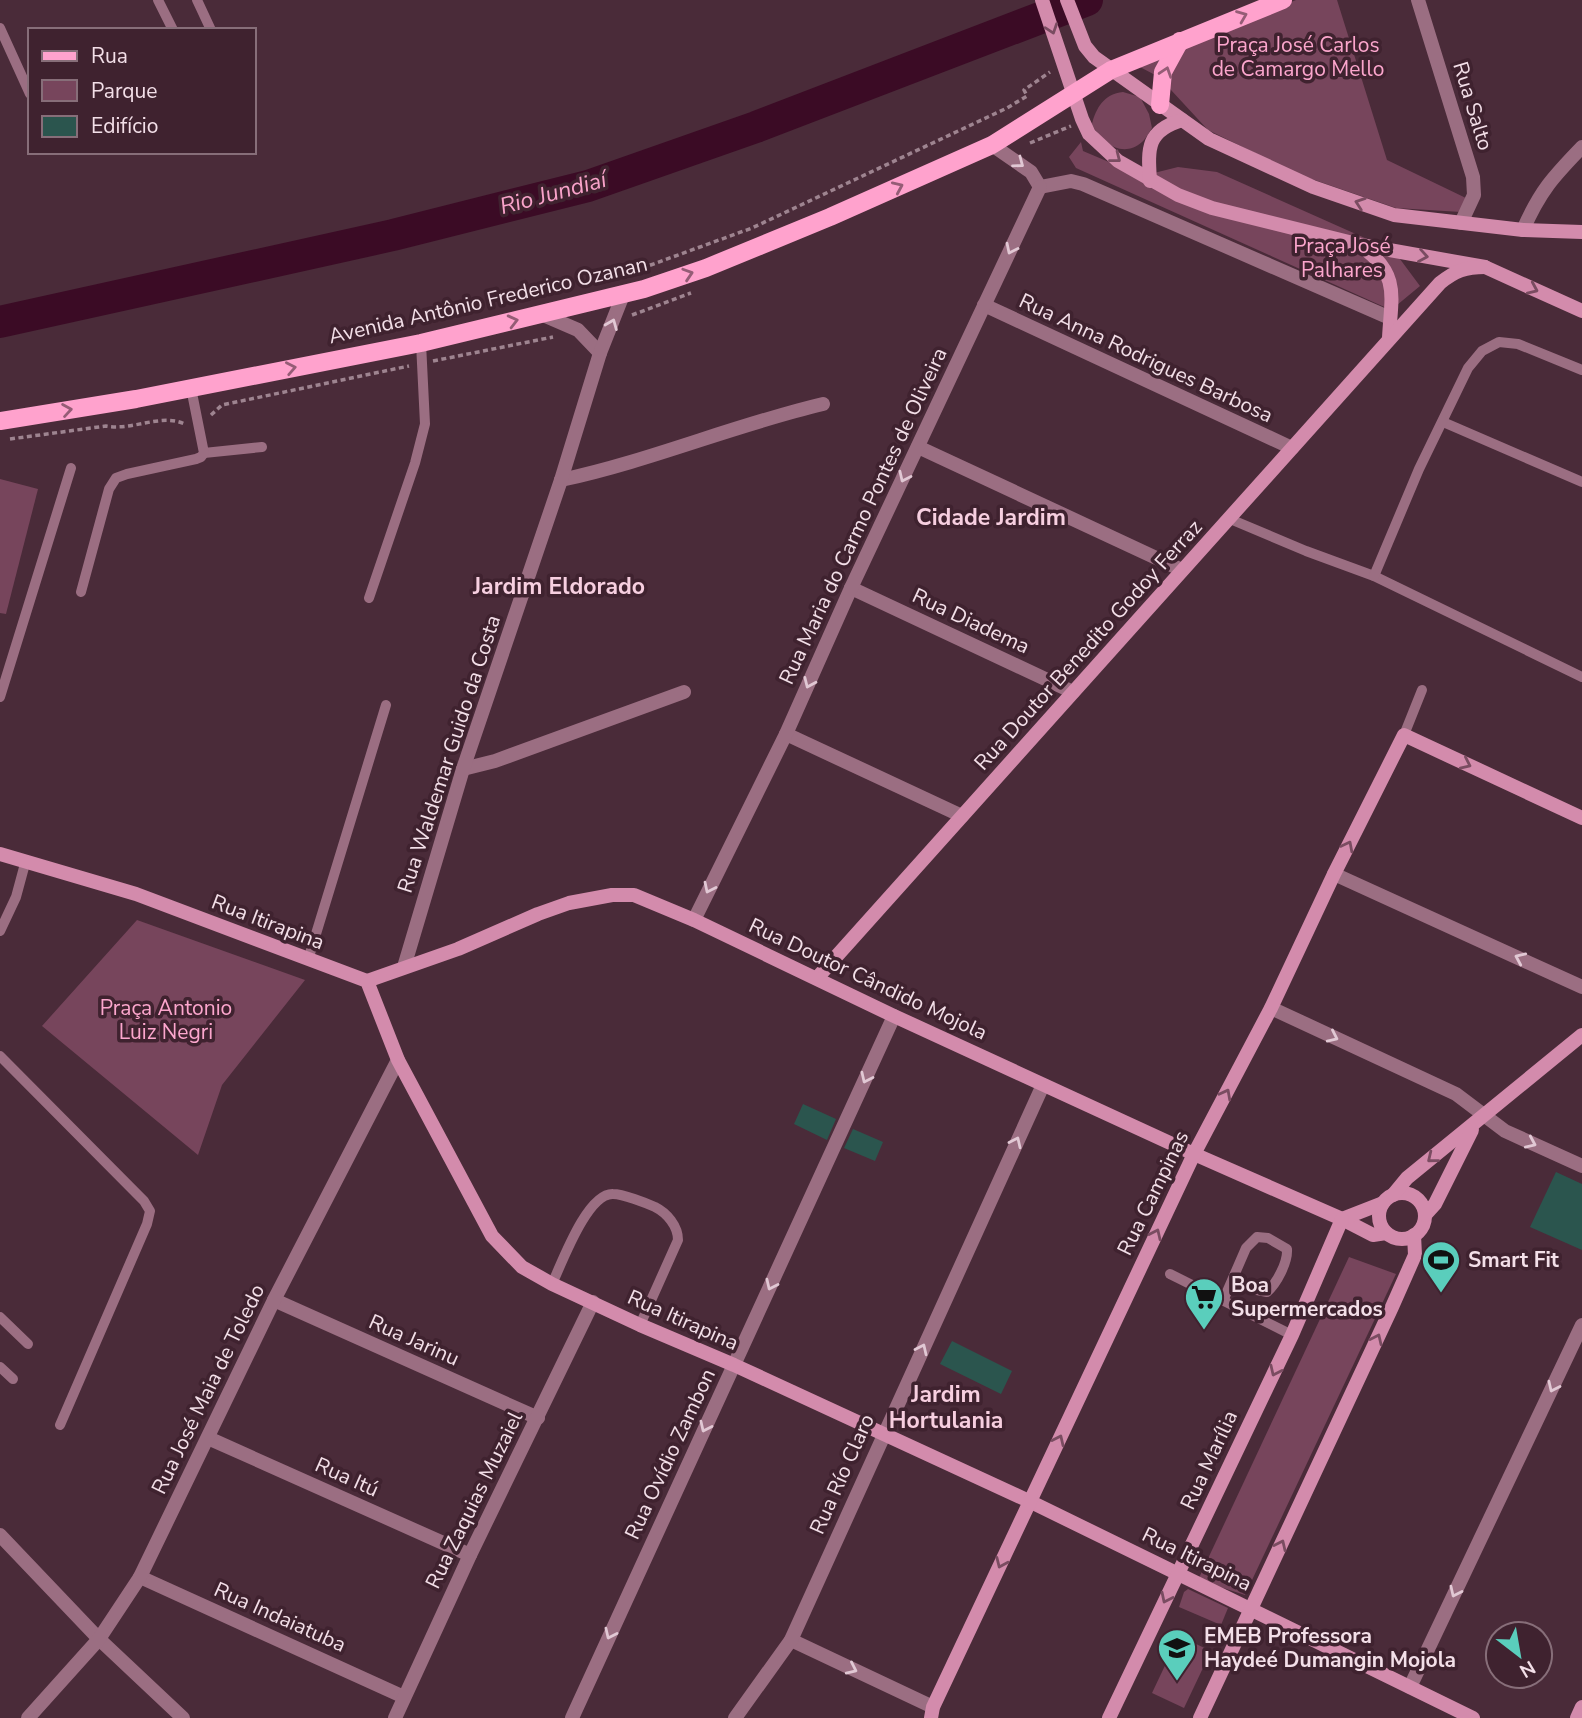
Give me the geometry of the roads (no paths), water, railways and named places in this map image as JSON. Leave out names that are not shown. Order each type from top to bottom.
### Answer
[{"type":"main road","points":[[1111,70],[1283,0]]},
{"type":"main road","points":[[1160,105],[1163,72],[1180,41]]},
{"type":"main road","name":"Avenida Antônio Frederico Ozanan","points":[[0,421],[191,388],[421,343],[623,295],[706,268],[830,217],[992,145],[1111,70]]},
{"type":"street","points":[[1042,0],[1089,134],[1118,161],[1150,181],[1212,208],[1360,246],[1485,267],[1582,311]]},
{"type":"street","points":[[1067,0],[1086,46],[1094,57],[1111,70],[1209,139],[1313,187],[1394,215],[1524,230],[1582,232]]},
{"type":"street","name":"Rua Salto","points":[[1418,0],[1473,177],[1474,195],[1461,223]]},
{"type":"street","points":[[1150,181],[1151,141],[1158,131],[1182,120]]},
{"type":"street","points":[[992,145],[1031,172],[1040,187],[1071,181],[1083,184],[1390,318]]},
{"type":"street","points":[[1524,230],[1536,200],[1582,147]]},
{"type":"street","name":"Rua Maria do Carmo Pontes de Oliveira","points":[[694,920],[786,734],[851,588],[1040,187]]},
{"type":"street","points":[[1360,246],[1376,257],[1386,270],[1392,289],[1389,338]]},
{"type":"street","name":"Rua Doutor Benedito Godoy Ferraz","points":[[817,978],[1440,283],[1465,267],[1485,267]]},
{"type":"street","name":"Rua Waldemar Guido da Costa","points":[[404,968],[463,769],[561,480],[600,353],[623,295]]},
{"type":"street","name":"Rua Anna Rodrigues Barbosa","points":[[984,306],[1292,448]]},
{"type":"street","points":[[541,314],[569,324],[583,334],[600,353]]},
{"type":"street","points":[[561,480],[606,470],[823,404]]},
{"type":"street","points":[[918,447],[1182,570]]},
{"type":"street","name":"Rua Diadema","points":[[851,588],[1073,692]]},
{"type":"street","points":[[463,769],[495,761],[684,692]]},
{"type":"street","points":[[786,734],[962,816]]},
{"type":"street","points":[[1404,735],[1582,818]]},
{"type":"street","name":"Rua Campinas","points":[[932,1713],[1029,1501],[1194,1154],[1271,1008],[1404,735]]},
{"type":"street","name":"Rua Itirapina","points":[[0,854],[136,894],[367,981],[398,1060],[492,1236],[522,1267],[640,1325],[734,1365],[1029,1501],[1473,1718]]},
{"type":"street","points":[[1334,874],[1582,987]]},
{"type":"street","name":"Rua Doutor Cândido Mojola","points":[[367,981],[458,949],[538,914],[588,899],[634,895],[694,920],[894,1016],[1373,1235],[1386,1233],[1394,1238],[1405,1239],[1414,1235]]},
{"type":"street","points":[[1271,1008],[1456,1094],[1505,1131],[1582,1166]]},
{"type":"street","name":"Rua Ovídio Zambon","points":[[572,1718],[894,1016]]},
{"type":"street","points":[[1386,1233],[1379,1222],[1380,1209],[1407,1178],[1474,1126],[1582,1035]]},
{"type":"street","name":"Rua José Maia de Toledo","points":[[28,1718],[99,1639],[139,1577],[274,1300],[398,1060]]},
{"type":"street","name":"Rua Río Claro","points":[[735,1718],[791,1640],[1043,1085]]},
{"type":"street","points":[[1200,1718],[1392,1307],[1415,1255],[1414,1235],[1422,1227],[1425,1215],[1435,1204],[1474,1126]]},
{"type":"street","points":[[1342,1219],[1400,1193],[1414,1196],[1420,1201],[1425,1215]]},
{"type":"street","name":"Rua Marília","points":[[1109,1718],[1292,1335],[1342,1219]]},
{"type":"street","name":"Rua Jarinu","points":[[274,1300],[538,1418]]},
{"type":"street","name":"Rua Zaquias Muzaiel","points":[[395,1718],[470,1555],[593,1302]]},
{"type":"street","points":[[1410,1687],[1582,1325]]},
{"type":"street","name":"Rua Itú","points":[[208,1438],[470,1555]]},
{"type":"street","points":[[0,1535],[99,1639],[183,1718]]},
{"type":"street","name":"Rua Indaiatuba","points":[[139,1577],[404,1697]]},
{"type":"street","points":[[791,1640],[932,1713]]},
{"type":"street","points":[[1577,1718],[1582,1707]]},
{"type":"lane","points":[[158,0],[172,28]]},
{"type":"lane","points":[[197,0],[210,28]]},
{"type":"lane","points":[[0,28],[28,90]]},
{"type":"lane","points":[[1374,576],[1419,468],[1468,368],[1482,351],[1499,342],[1518,344],[1582,370]]},
{"type":"lane","points":[[369,598],[415,463],[425,424],[421,343]]},
{"type":"lane","points":[[191,388],[204,453]]},
{"type":"lane","points":[[1443,422],[1582,482]]},
{"type":"lane","points":[[81,592],[109,489],[116,478],[196,459],[204,453],[262,447]]},
{"type":"lane","points":[[0,697],[71,468]]},
{"type":"lane","points":[[1230,519],[1374,576],[1582,677]]},
{"type":"lane","name":"Rua Campinas","points":[[1404,735],[1422,690]]},
{"type":"lane","points":[[308,960],[386,705]]},
{"type":"lane","points":[[0,931],[16,897],[26,860]]},
{"type":"lane","points":[[0,1056],[144,1201],[150,1211],[147,1224],[60,1425]]},
{"type":"lane","points":[[552,1284],[585,1215],[601,1197],[613,1194],[657,1208],[671,1219],[678,1232],[678,1240],[640,1325]]},
{"type":"lane","points":[[1223,1301],[1246,1248],[1257,1237],[1268,1238],[1287,1249],[1287,1258],[1275,1283],[1267,1292],[1232,1284]]},
{"type":"lane","points":[[1170,1274],[1292,1335]]},
{"type":"lane","points":[[0,1317],[28,1345]]},
{"type":"lane","points":[[0,1367],[13,1379]]},
{"type":"waterway","name":"Rio Jundiaí","points":[[0,322],[393,235],[588,186],[756,127],[1087,0]]},
{"type":"place","name":"Smart Fit","points":[[1441,1294]]},
{"type":"place","name":"Boa Supermercados","points":[[1204,1331]]},
{"type":"place","name":"EMEB Professora Haydeé Dumangin Mojola","points":[[1177,1682]]},
{"type":"district","name":"Cidade Jardim","points":[[991,517]]},
{"type":"district","name":"Jardim Eldorado","points":[[559,586]]},
{"type":"district","name":"Jardim Hortulania","points":[[946,1407]]},
{"type":"park label","name":"Praça José Carlos de Camargo Mello","points":[[1298,57]]},
{"type":"park label","name":"Praça José Palhares","points":[[1342,258]]},
{"type":"park label","name":"Praça Antonio Luiz Negri","points":[[166,1020]]}]
